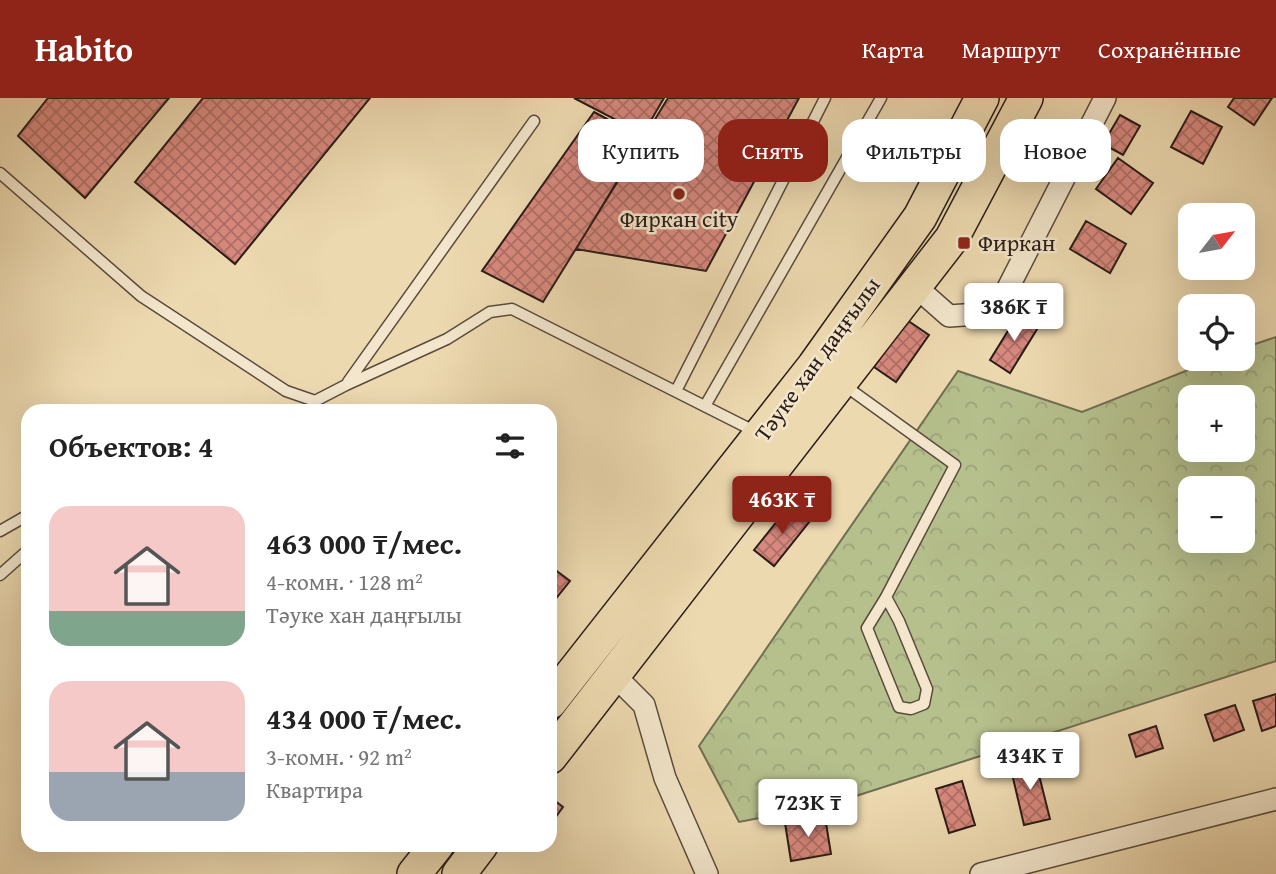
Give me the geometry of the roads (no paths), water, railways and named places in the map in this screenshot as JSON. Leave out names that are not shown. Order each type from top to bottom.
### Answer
[{"type":"main road","name":"Тәуке хан даңғылы","points":[[557,748],[614,675],[775,444],[920,217],[982,98]]},
{"type":"main road","name":"Тәуке хан даңғылы","points":[[557,693],[775,444],[842,382],[952,238],[1026,98]]},
{"type":"main road","points":[[557,702],[582,716]]},
{"type":"main road","points":[[414,874],[431,852]]},
{"type":"main road","points":[[458,874],[475,852]]},
{"type":"street","points":[[915,286],[949,316],[978,314],[1007,290],[1105,98]]},
{"type":"street","points":[[614,675],[643,705],[666,778],[707,874]]},
{"type":"street","points":[[982,874],[1276,799]]},
{"type":"lane","points":[[676,391],[825,98]]},
{"type":"lane","points":[[705,406],[881,98]]},
{"type":"lane","points":[[346,385],[534,121]]},
{"type":"lane","points":[[0,173],[141,296],[286,391],[315,401]]},
{"type":"lane","points":[[313,404],[346,385],[447,339],[490,312],[512,309],[775,444]]},
{"type":"lane","points":[[842,382],[955,465],[867,628],[900,707],[911,709],[924,704],[927,689],[899,621],[886,597]]},
{"type":"lane","points":[[0,531],[21,519]]},
{"type":"lane","points":[[0,575],[21,556]]},
{"type":"place","name":"Фиркан city","points":[[679,194]]},
{"type":"place","name":"Фиркан","points":[[964,243]]}]
